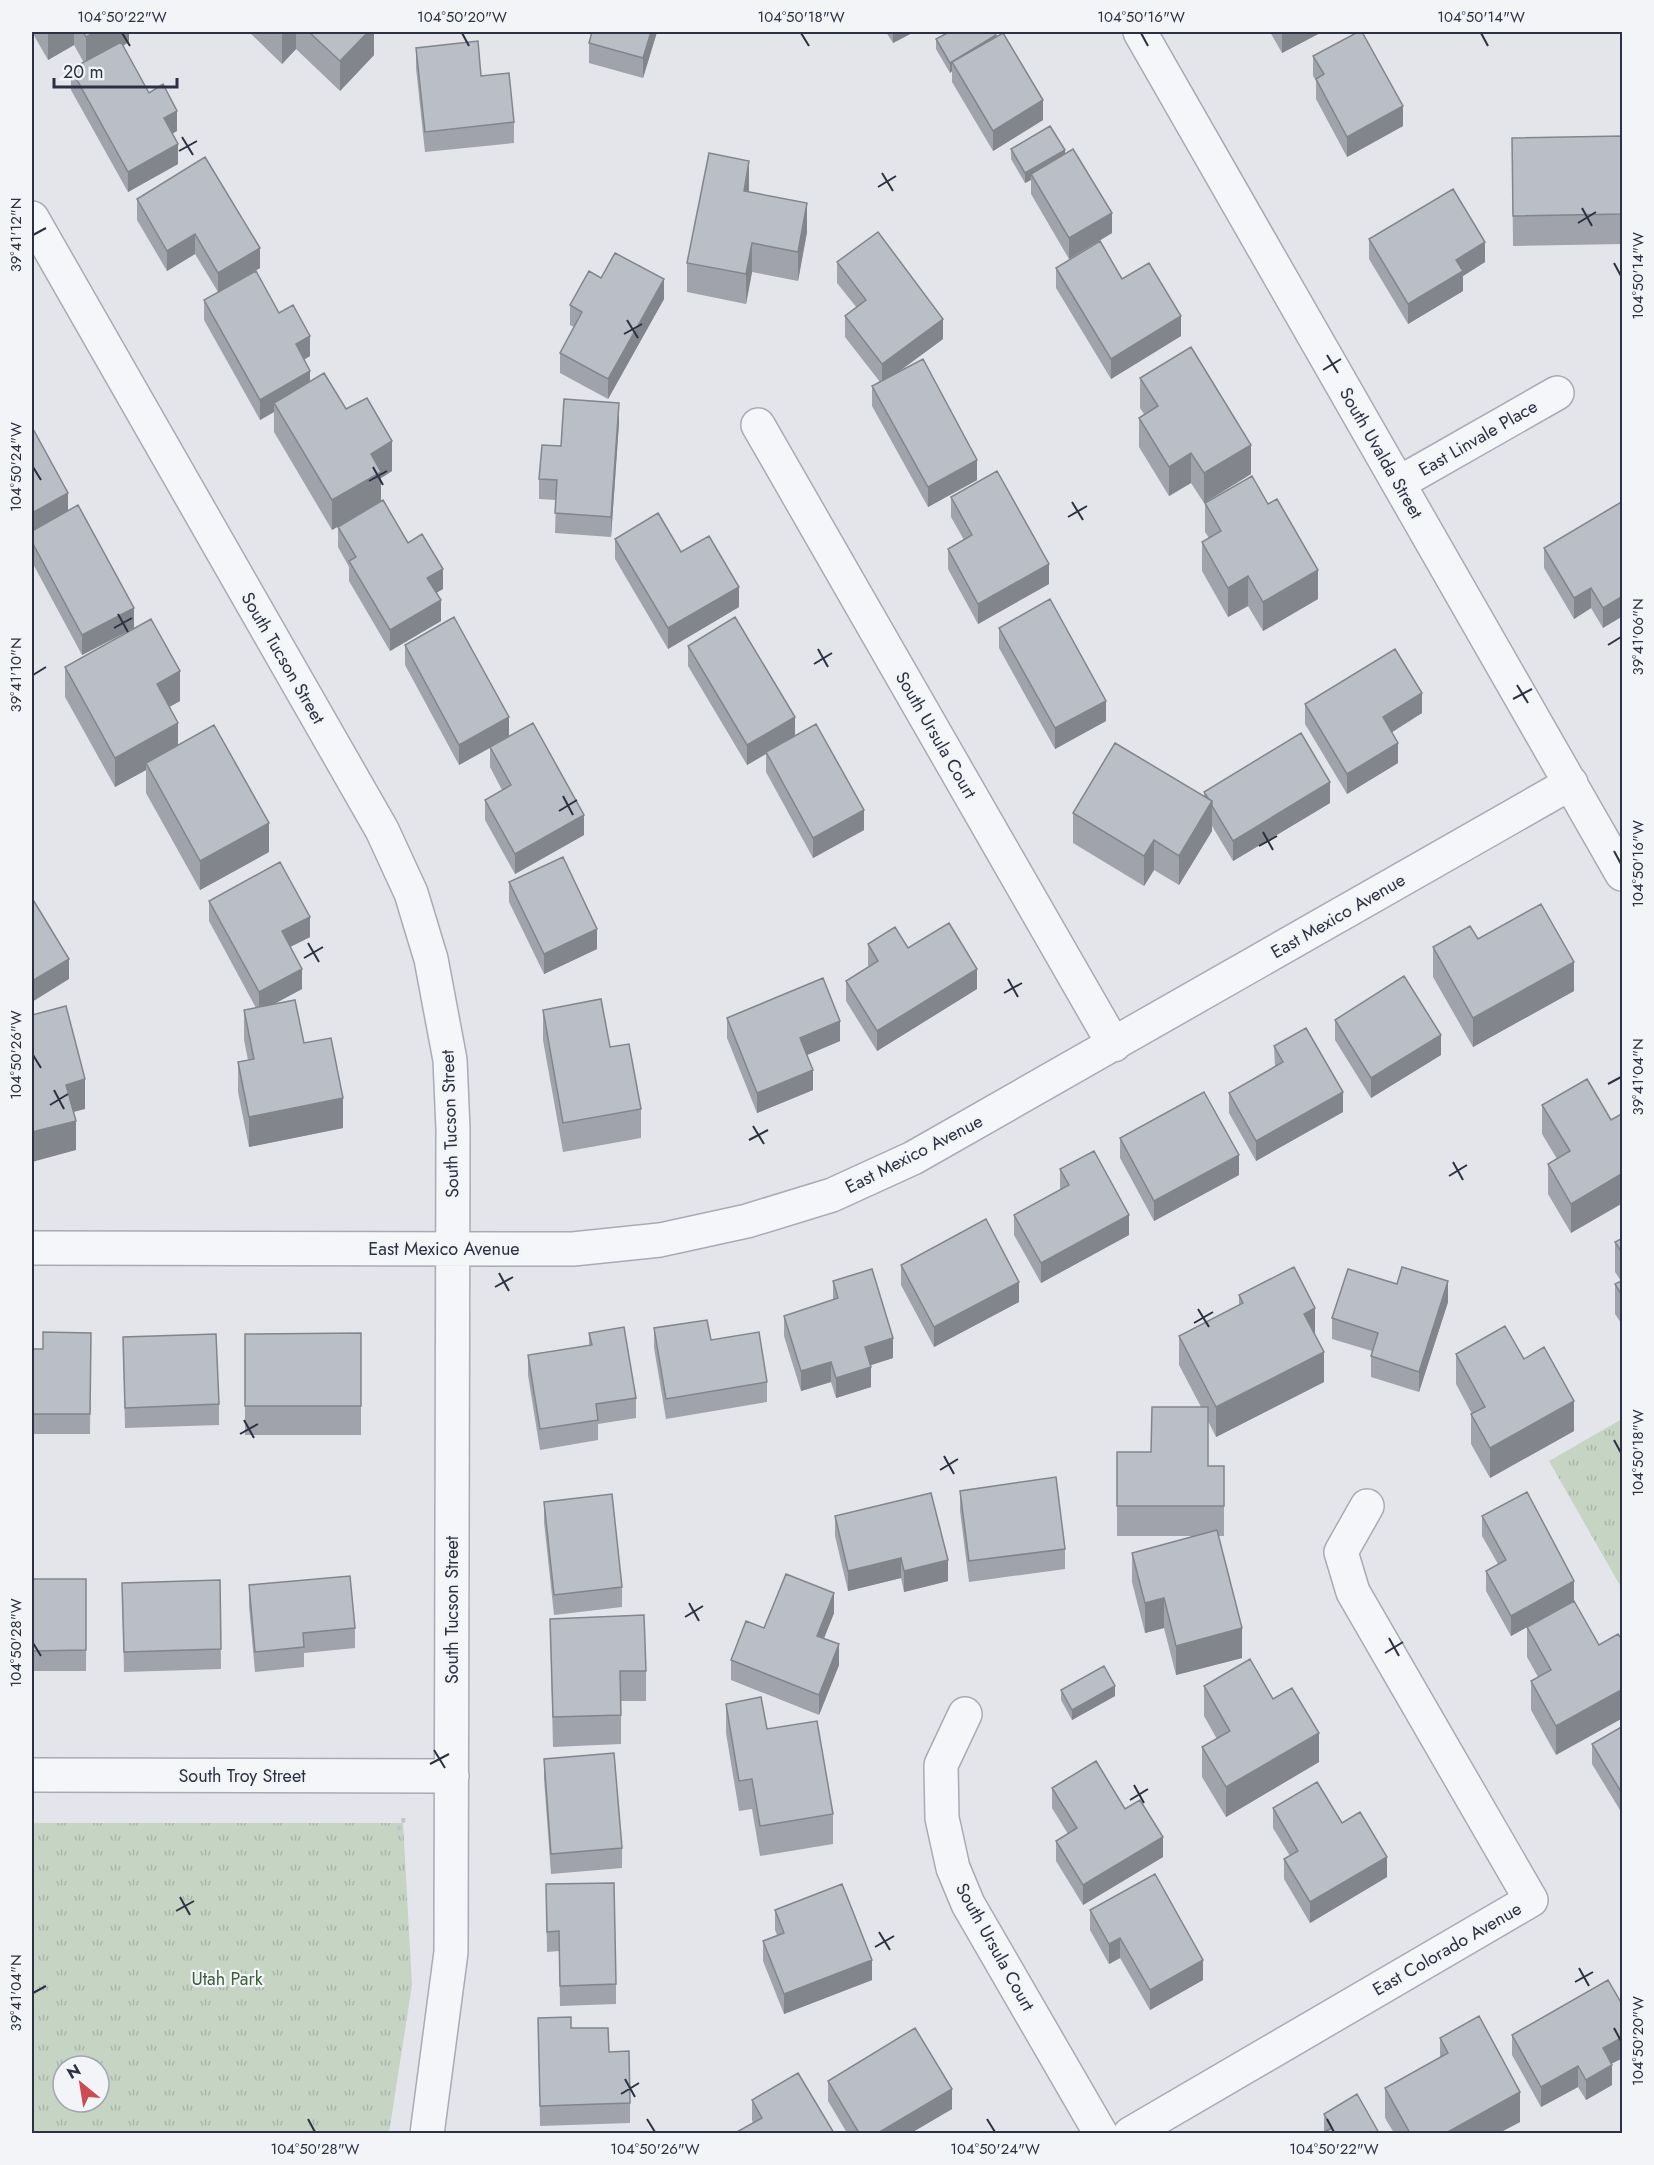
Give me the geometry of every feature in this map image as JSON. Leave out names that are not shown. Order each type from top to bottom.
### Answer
[{"type":"street","name":"South Uvalda Street","points":[[1140,32],[1623,874]]},
{"type":"street","name":"South Tucson Street","points":[[32,218],[382,830],[411,893],[431,958],[450,1060],[453,1129],[452,1776],[451,1952],[427,2133]]},
{"type":"street","name":"East Linvale Place","points":[[1399,483],[1557,393]]},
{"type":"street","name":"South Ursula Court","points":[[758,425],[1114,1045]]},
{"type":"street","name":"East Mexico Avenue","points":[[32,1248],[453,1250],[584,1248],[660,1240],[747,1221],[832,1195],[913,1158],[1570,783]]},
{"type":"street","name":"East Colorado Avenue","points":[[1130,2133],[1531,1900],[1353,1593],[1341,1552],[1367,1506]]},
{"type":"street","name":"South Ursula Court","points":[[965,1714],[941,1765],[942,1818],[953,1869],[968,1904],[1101,2133]]},
{"type":"street","name":"South Troy Street","points":[[32,1775],[452,1776]]},
{"type":"green space","points":[[1622,1419],[1622,1589],[1549,1461]]},
{"type":"green space","name":"Utah Park","points":[[32,1823],[403,1823],[412,1985],[389,2133],[32,2133]]},
{"type":"building","points":[[83,32],[95,32],[86,37]]},
{"type":"building","points":[[309,32],[368,32],[340,61]]},
{"type":"building","points":[[592,32],[651,32],[643,58],[589,43]]},
{"type":"building","points":[[949,32],[994,32],[996,35],[950,63],[936,39]]},
{"type":"building","points":[[1362,32],[1403,106],[1347,137],[1316,79],[1324,74],[1313,56]]},
{"type":"building","points":[[1003,33],[1043,100],[993,131],[952,62]]},
{"type":"building","points":[[478,41],[481,76],[509,73],[514,122],[425,132],[416,48]]},
{"type":"building","points":[[121,42],[149,93],[163,84],[177,111],[164,118],[178,144],[128,172],[71,69]]},
{"type":"building","points":[[1050,126],[1065,150],[1025,173],[1011,149]]},
{"type":"building","points":[[1623,136],[1623,214],[1513,216],[1512,138]]},
{"type":"building","points":[[1073,149],[1112,213],[1069,238],[1031,174]]},
{"type":"building","points":[[709,153],[749,161],[744,191],[807,203],[798,252],[752,243],[746,274],[687,263]]},
{"type":"building","points":[[205,157],[260,248],[218,273],[195,234],[167,251],[137,199]]},
{"type":"building","points":[[1453,189],[1485,242],[1456,260],[1463,271],[1408,304],[1369,239]]},
{"type":"building","points":[[878,232],[943,319],[882,364],[845,316],[866,300],[837,262]]},
{"type":"building","points":[[1100,241],[1122,279],[1149,263],[1181,316],[1111,359],[1056,268]]},
{"type":"building","points":[[615,253],[664,279],[608,379],[560,353],[582,312],[570,305],[589,271],[601,278]]},
{"type":"building","points":[[256,271],[279,313],[293,305],[310,336],[296,344],[310,371],[260,400],[204,300]]},
{"type":"building","points":[[1191,347],[1251,445],[1204,473],[1191,453],[1169,467],[1139,418],[1158,406],[1140,378]]},
{"type":"building","points":[[923,359],[977,460],[928,487],[872,386]]},
{"type":"building","points":[[324,373],[346,409],[367,398],[392,441],[371,454],[381,472],[332,500],[274,403]]},
{"type":"building","points":[[564,399],[619,403],[611,517],[555,513],[557,480],[539,479],[542,445],[561,446]]},
{"type":"building","points":[[32,427],[68,493],[32,513]]},
{"type":"building","points":[[997,471],[1049,564],[978,604],[948,549],[972,535],[951,497]]},
{"type":"building","points":[[1252,476],[1268,504],[1277,499],[1318,570],[1263,602],[1248,576],[1228,588],[1202,542],[1221,531],[1205,503]]},
{"type":"building","points":[[383,500],[408,543],[422,534],[443,569],[427,578],[441,600],[390,630],[349,561],[356,557],[338,527]]},
{"type":"building","points":[[1623,501],[1623,596],[1603,608],[1591,588],[1574,598],[1544,548]]},
{"type":"building","points":[[78,505],[134,608],[82,635],[32,542],[32,531]]},
{"type":"building","points":[[658,513],[681,552],[709,536],[739,587],[668,628],[615,539]]},
{"type":"building","points":[[1050,599],[1106,701],[1055,728],[999,628]]},
{"type":"building","points":[[454,617],[509,717],[459,745],[405,645]]},
{"type":"building","points":[[735,617],[795,717],[747,745],[688,646]]},
{"type":"building","points":[[151,619],[180,671],[157,684],[178,723],[115,758],[65,667]]},
{"type":"building","points":[[1395,649],[1422,693],[1383,717],[1398,743],[1347,774],[1305,704]]},
{"type":"building","points":[[533,723],[584,815],[515,854],[485,800],[511,785],[490,747]]},
{"type":"building","points":[[816,724],[864,810],[813,838],[766,752]]},
{"type":"building","points":[[214,725],[269,823],[200,861],[146,763]]},
{"type":"building","points":[[1301,733],[1330,782],[1233,841],[1212,806],[1212,801],[1204,792]]},
{"type":"building","points":[[1115,743],[1212,801],[1179,856],[1154,840],[1144,856],[1073,813]]},
{"type":"building","points":[[563,857],[597,929],[544,954],[509,882]]},
{"type":"building","points":[[280,862],[310,917],[282,931],[302,969],[259,992],[209,901]]},
{"type":"building","points":[[32,898],[69,959],[32,981]]},
{"type":"building","points":[[1541,904],[1574,962],[1473,1018],[1433,947],[1470,926],[1478,939]]},
{"type":"building","points":[[949,923],[977,969],[877,1031],[846,981],[878,961],[868,944],[895,927],[908,948]]},
{"type":"building","points":[[1404,976],[1441,1035],[1371,1078],[1335,1020]]},
{"type":"building","points":[[823,978],[840,1021],[800,1038],[813,1070],[757,1093],[727,1018]]},
{"type":"building","points":[[601,999],[610,1047],[629,1044],[641,1109],[563,1123],[543,1010]]},
{"type":"building","points":[[295,1000],[304,1043],[331,1038],[343,1098],[249,1117],[238,1062],[254,1059],[244,1010]]},
{"type":"building","points":[[66,1006],[85,1079],[66,1085],[76,1121],[32,1132],[32,1015]]},
{"type":"building","points":[[1306,1028],[1343,1092],[1256,1141],[1229,1093],[1283,1062],[1274,1046]]},
{"type":"building","points":[[1587,1079],[1611,1120],[1623,1113],[1623,1173],[1571,1204],[1548,1164],[1570,1151],[1542,1105]]},
{"type":"building","points":[[1204,1092],[1239,1155],[1154,1201],[1120,1138]]},
{"type":"building","points":[[1094,1151],[1129,1215],[1041,1263],[1014,1215],[1069,1185],[1060,1169]]},
{"type":"building","points":[[986,1219],[1019,1282],[934,1327],[901,1265]]},
{"type":"building","points":[[1623,1238],[1623,1254],[1615,1242]]},
{"type":"building","points":[[1294,1267],[1315,1308],[1304,1314],[1324,1352],[1216,1407],[1179,1336],[1243,1303],[1239,1295]]},
{"type":"building","points":[[1402,1267],[1448,1281],[1419,1372],[1371,1356],[1378,1333],[1332,1318],[1348,1269],[1397,1284]]},
{"type":"building","points":[[872,1269],[893,1338],[865,1347],[871,1367],[836,1378],[831,1362],[801,1371],[784,1316],[838,1298],[833,1281]]},
{"type":"building","points":[[1623,1280],[1623,1297],[1615,1284]]},
{"type":"building","points":[[707,1320],[711,1340],[759,1332],[767,1382],[666,1399],[654,1328]]},
{"type":"building","points":[[1505,1326],[1524,1359],[1544,1347],[1574,1401],[1490,1448],[1471,1414],[1485,1407],[1456,1354]]},
{"type":"building","points":[[624,1327],[636,1398],[596,1404],[598,1420],[540,1429],[528,1355],[592,1345],[589,1333]]},
{"type":"building","points":[[43,1332],[91,1333],[90,1414],[32,1414],[32,1349],[43,1349]]},
{"type":"building","points":[[361,1333],[361,1406],[245,1406],[245,1334]]},
{"type":"building","points":[[216,1334],[219,1404],[125,1408],[123,1337]]},
{"type":"building","points":[[1152,1407],[1208,1407],[1208,1466],[1224,1466],[1224,1506],[1117,1506],[1117,1452],[1151,1452]]},
{"type":"building","points":[[1056,1477],[1065,1549],[969,1561],[960,1491]]},
{"type":"building","points":[[1527,1492],[1574,1581],[1511,1616],[1486,1571],[1506,1560],[1482,1516]]},
{"type":"building","points":[[931,1493],[948,1560],[904,1571],[901,1558],[848,1571],[835,1516]]},
{"type":"building","points":[[612,1494],[622,1587],[554,1595],[544,1502]]},
{"type":"building","points":[[1217,1530],[1242,1628],[1176,1646],[1164,1598],[1145,1603],[1132,1553]]},
{"type":"building","points":[[786,1574],[834,1593],[817,1636],[839,1644],[819,1695],[731,1660],[746,1621],[764,1628]]},
{"type":"building","points":[[350,1576],[355,1628],[303,1633],[304,1647],[255,1652],[249,1585]]},
{"type":"building","points":[[32,1579],[86,1579],[86,1650],[32,1651]]},
{"type":"building","points":[[220,1580],[221,1649],[124,1652],[122,1583]]},
{"type":"building","points":[[1574,1601],[1599,1645],[1618,1634],[1623,1641],[1623,1689],[1556,1726],[1531,1681],[1551,1670],[1527,1627]]},
{"type":"building","points":[[644,1615],[646,1671],[620,1671],[621,1715],[553,1717],[550,1619]]},
{"type":"building","points":[[1250,1659],[1273,1699],[1292,1688],[1319,1733],[1226,1787],[1202,1747],[1230,1731],[1204,1686]]},
{"type":"building","points":[[1104,1666],[1115,1686],[1072,1710],[1061,1690]]},
{"type":"building","points":[[761,1697],[767,1729],[817,1721],[833,1814],[760,1826],[752,1779],[739,1781],[726,1704]]},
{"type":"building","points":[[1623,1726],[1623,1795],[1592,1744]]},
{"type":"building","points":[[614,1753],[622,1848],[551,1854],[544,1759]]},
{"type":"building","points":[[1096,1761],[1125,1809],[1140,1800],[1163,1837],[1083,1885],[1056,1841],[1077,1828],[1052,1788]]},
{"type":"building","points":[[1317,1782],[1342,1823],[1360,1812],[1387,1857],[1310,1902],[1284,1859],[1298,1851],[1273,1808]]},
{"type":"building","points":[[1155,1874],[1203,1960],[1150,1990],[1120,1938],[1109,1944],[1090,1910]]},
{"type":"building","points":[[614,1883],[616,1984],[560,1986],[559,1931],[547,1932],[546,1884]]},
{"type":"building","points":[[842,1884],[872,1960],[784,1994],[763,1941],[784,1933],[775,1910]]},
{"type":"building","points":[[1608,1980],[1623,2006],[1623,2037],[1603,2048],[1612,2065],[1586,2080],[1578,2066],[1541,2087],[1512,2035]]},
{"type":"building","points":[[1479,2016],[1520,2092],[1446,2133],[1410,2133],[1385,2088],[1448,2053],[1440,2038]]},
{"type":"building","points":[[571,2017],[571,2028],[608,2028],[609,2052],[629,2051],[630,2103],[540,2106],[538,2018]]},
{"type":"building","points":[[915,2028],[952,2089],[878,2133],[859,2133],[828,2081]]},
{"type":"building","points":[[798,2073],[834,2133],[735,2133],[762,2118],[752,2100]]},
{"type":"building","points":[[1357,2094],[1379,2133],[1322,2133],[1332,2128],[1324,2114]]}]
